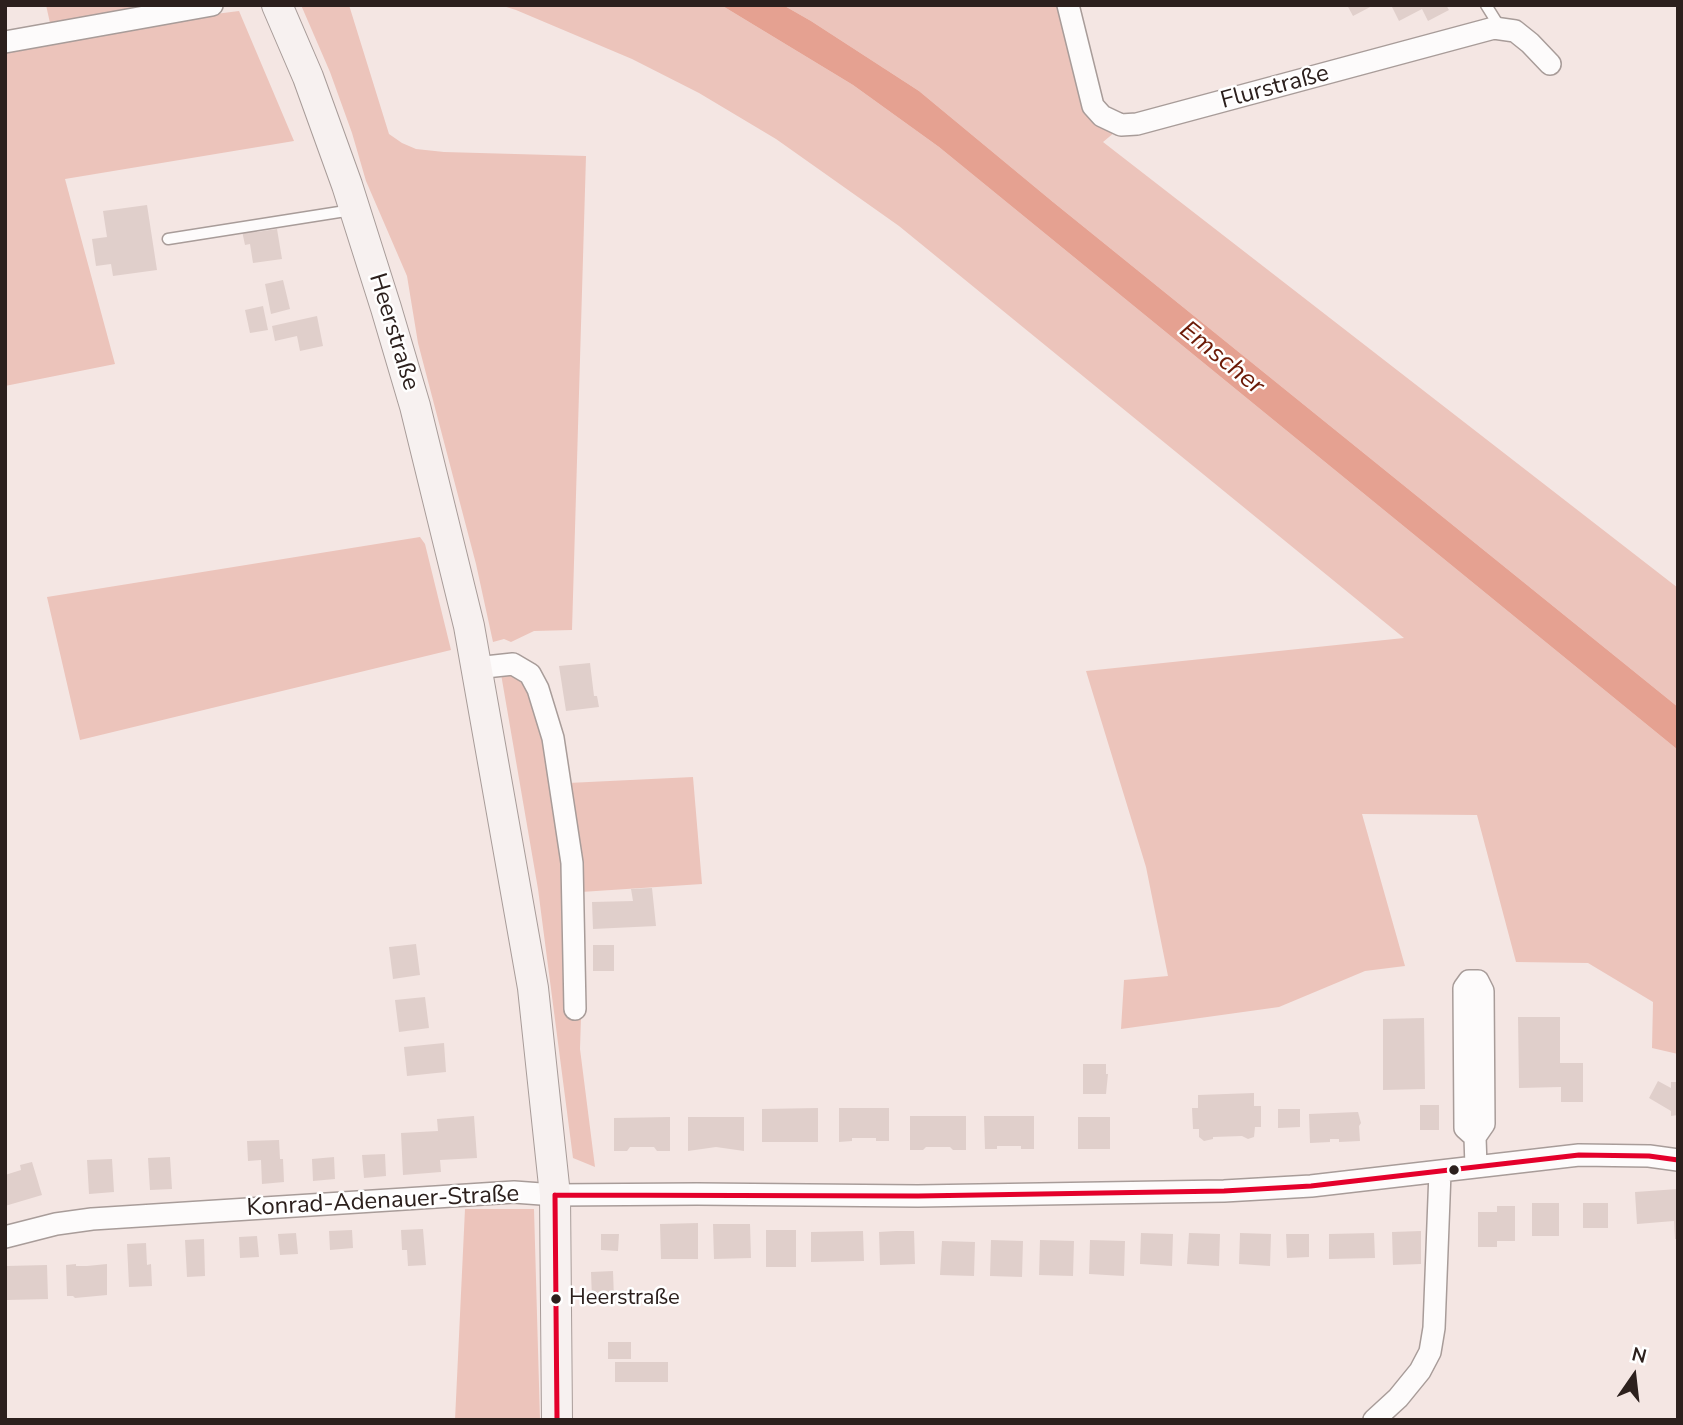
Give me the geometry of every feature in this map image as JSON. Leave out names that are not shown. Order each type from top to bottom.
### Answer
[{"type":"main road","name":"Heerstraße","points":[[277,5],[308,77],[355,209],[415,406],[469,626],[533,988],[555,1195],[557,1420]]},
{"type":"street","points":[[5,41],[212,5]]},
{"type":"street","name":"Flurstraße","points":[[1068,5],[1093,106],[1102,117],[1121,125],[1137,124],[1454,38],[1494,28],[1501,29]]},
{"type":"street","points":[[1501,29],[1515,31],[1550,64]]},
{"type":"street","points":[[477,668],[513,664],[530,674],[553,738],[572,863],[575,1009]]},
{"type":"street","points":[[1475,1137],[1465,1128],[1464,988],[1469,981],[1478,981],[1483,990],[1484,1124],[1475,1137],[1476,1167]]},
{"type":"street","name":"Konrad-Adenauer-Straße","points":[[5,1237],[56,1224],[92,1219],[514,1192],[555,1195],[918,1196],[1224,1191],[1311,1186],[1579,1155],[1649,1156],[1678,1160]]},
{"type":"street","points":[[1374,1420],[1398,1398],[1420,1371],[1430,1352],[1434,1328],[1440,1172]]},
{"type":"lane","points":[[1486,5],[1501,29]]},
{"type":"lane","points":[[168,239],[355,209]]},
{"type":"shaded area","points":[[46,5],[151,5],[50,23]]},
{"type":"shaded area","points":[[301,5],[349,5],[389,134],[402,143],[416,149],[444,152],[586,156],[572,630],[534,631],[511,642],[504,639],[493,642],[476,564],[418,343],[407,276],[366,181],[330,72]]},
{"type":"shaded area","points":[[500,5],[721,5],[853,85],[939,147],[1678,750],[1678,1054],[1652,1048],[1653,1002],[1588,963],[1516,962],[1477,815],[1362,814],[1405,966],[1365,971],[1279,1007],[1121,1029],[1124,980],[1168,976],[1146,867],[1086,671],[1404,638],[899,226],[776,139],[699,93],[632,59]]},
{"type":"shaded area","points":[[783,5],[1064,5],[1091,106],[1121,127],[1103,142],[1678,588],[1678,707],[919,91]]},
{"type":"shaded area","points":[[239,11],[294,141],[65,179],[115,364],[5,386],[5,47],[105,28]]},
{"type":"shaded area","points":[[420,537],[425,544],[451,650],[80,740],[47,597]]},
{"type":"shaded area","points":[[501,674],[516,675],[528,683],[552,758],[581,1017],[580,1049],[595,1167],[573,1158],[538,889]]},
{"type":"shaded area","points":[[693,777],[702,884],[581,892],[568,783]]},
{"type":"shaded area","points":[[465,1209],[534,1209],[540,1420],[455,1420]]},
{"type":"water","name":"Emscher","points":[[721,5],[783,5],[919,91],[1678,707],[1678,750],[939,147],[853,85]]},
{"type":"building","points":[[1347,5],[1374,5],[1353,16]]},
{"type":"building","points":[[1391,5],[1446,5],[1449,10],[1428,21],[1422,9],[1399,21]]},
{"type":"building","points":[[147,205],[157,270],[113,276],[111,264],[96,266],[92,239],[107,237],[103,211]]},
{"type":"building","points":[[256,229],[257,232],[277,229],[282,259],[253,263],[250,244],[245,245],[242,231]]},
{"type":"building","points":[[283,280],[290,309],[271,314],[265,284]]},
{"type":"building","points":[[263,306],[268,330],[250,333],[245,310]]},
{"type":"building","points":[[317,316],[323,346],[300,351],[297,336],[275,341],[272,326]]},
{"type":"building","points":[[590,663],[594,696],[597,696],[599,707],[566,711],[559,666]]},
{"type":"building","points":[[652,888],[656,926],[593,929],[592,902],[633,901],[631,889]]},
{"type":"building","points":[[416,944],[420,975],[393,979],[389,947]]},
{"type":"building","points":[[593,945],[614,945],[614,971],[593,971]]},
{"type":"building","points":[[425,997],[429,1028],[399,1032],[395,1000]]},
{"type":"building","points":[[1518,1017],[1560,1017],[1560,1063],[1583,1063],[1583,1102],[1561,1102],[1561,1087],[1519,1088]]},
{"type":"building","points":[[1424,1018],[1425,1089],[1383,1090],[1383,1019]]},
{"type":"building","points":[[444,1043],[446,1072],[407,1076],[404,1047]]},
{"type":"building","points":[[1083,1064],[1106,1064],[1106,1094],[1083,1094]]},
{"type":"building","points":[[1658,1081],[1671,1088],[1671,1082],[1678,1082],[1678,1115],[1671,1116],[1671,1111],[1649,1098]]},
{"type":"building","points":[[1254,1093],[1254,1106],[1261,1106],[1261,1127],[1255,1127],[1254,1137],[1213,1137],[1204,1141],[1199,1137],[1199,1129],[1193,1129],[1192,1108],[1198,1108],[1198,1095]]},
{"type":"building","points":[[1420,1105],[1439,1105],[1439,1130],[1420,1130]]},
{"type":"building","points":[[818,1108],[818,1142],[762,1142],[762,1109]]},
{"type":"building","points":[[839,1108],[889,1108],[889,1141],[852,1138],[852,1141],[839,1142]]},
{"type":"building","points":[[1278,1109],[1300,1109],[1300,1127],[1278,1128]]},
{"type":"building","points":[[1358,1112],[1361,1123],[1360,1141],[1339,1142],[1339,1139],[1330,1139],[1330,1142],[1310,1143],[1309,1114]]},
{"type":"building","points":[[474,1116],[477,1158],[440,1160],[441,1172],[403,1175],[401,1133],[438,1131],[437,1119]]},
{"type":"building","points":[[910,1116],[966,1116],[966,1150],[926,1147],[923,1150],[910,1150]]},
{"type":"building","points":[[984,1116],[1034,1116],[1034,1149],[997,1146],[997,1149],[985,1149]]},
{"type":"building","points":[[670,1117],[670,1151],[657,1151],[654,1147],[630,1147],[627,1151],[614,1151],[614,1118]]},
{"type":"building","points":[[688,1117],[744,1117],[744,1151],[716,1147],[688,1151]]},
{"type":"building","points":[[1078,1117],[1110,1117],[1110,1149],[1078,1149]]},
{"type":"building","points":[[279,1140],[284,1182],[262,1184],[261,1160],[248,1161],[247,1141]]},
{"type":"building","points":[[385,1154],[386,1176],[364,1178],[362,1155]]},
{"type":"building","points":[[170,1157],[172,1189],[150,1190],[148,1158]]},
{"type":"building","points":[[334,1157],[335,1179],[313,1181],[312,1159]]},
{"type":"building","points":[[112,1159],[114,1192],[89,1194],[87,1160]]},
{"type":"building","points":[[32,1162],[42,1195],[5,1206],[5,1175],[21,1170],[20,1165]]},
{"type":"building","points":[[1678,1189],[1678,1239],[1675,1239],[1674,1221],[1637,1224],[1635,1192]]},
{"type":"building","points":[[1532,1203],[1559,1203],[1559,1236],[1532,1236]]},
{"type":"building","points":[[1583,1203],[1608,1203],[1608,1228],[1583,1228]]},
{"type":"building","points":[[1497,1206],[1515,1206],[1515,1241],[1497,1241],[1497,1247],[1478,1247],[1478,1212],[1497,1212]]},
{"type":"building","points":[[698,1223],[698,1259],[661,1259],[660,1224]]},
{"type":"building","points":[[713,1224],[750,1224],[751,1258],[714,1259]]},
{"type":"building","points":[[423,1229],[426,1265],[408,1266],[407,1250],[402,1250],[401,1230]]},
{"type":"building","points":[[352,1230],[353,1248],[330,1250],[329,1231]]},
{"type":"building","points":[[766,1230],[796,1230],[796,1267],[766,1267]]},
{"type":"building","points":[[863,1231],[864,1261],[811,1262],[811,1232]]},
{"type":"building","points":[[914,1231],[915,1264],[880,1265],[879,1232]]},
{"type":"building","points":[[1421,1231],[1421,1264],[1393,1265],[1392,1232]]},
{"type":"building","points":[[296,1233],[298,1254],[280,1255],[278,1234]]},
{"type":"building","points":[[1141,1233],[1173,1234],[1172,1266],[1140,1264]]},
{"type":"building","points":[[1189,1233],[1220,1234],[1219,1266],[1187,1264]]},
{"type":"building","points":[[1240,1233],[1271,1234],[1270,1266],[1239,1264]]},
{"type":"building","points":[[1374,1233],[1375,1258],[1329,1259],[1329,1234]]},
{"type":"building","points":[[601,1234],[619,1234],[618,1251],[601,1250]]},
{"type":"building","points":[[1286,1234],[1309,1234],[1309,1257],[1287,1258]]},
{"type":"building","points":[[257,1236],[259,1257],[240,1258],[239,1237]]},
{"type":"building","points":[[204,1239],[205,1276],[187,1277],[185,1240]]},
{"type":"building","points":[[991,1240],[1023,1241],[1022,1277],[990,1276]]},
{"type":"building","points":[[1040,1240],[1074,1241],[1073,1276],[1039,1275]]},
{"type":"building","points":[[1090,1240],[1125,1241],[1124,1276],[1089,1274]]},
{"type":"building","points":[[942,1241],[975,1242],[974,1276],[940,1275]]},
{"type":"building","points":[[146,1243],[152,1286],[129,1287],[127,1244]]},
{"type":"building","points":[[107,1264],[107,1295],[75,1298],[67,1296],[66,1265]]},
{"type":"building","points":[[47,1265],[48,1299],[7,1300],[6,1266]]},
{"type":"building","points":[[613,1271],[614,1299],[592,1299],[591,1272]]},
{"type":"building","points":[[608,1342],[631,1342],[631,1359],[608,1359]]},
{"type":"building","points":[[615,1362],[668,1362],[668,1382],[615,1382]]},
{"type":"transit line","points":[[555,1195],[918,1196],[1224,1191],[1311,1186],[1579,1155],[1649,1156],[1678,1160]]},
{"type":"transit line","points":[[555,1195],[557,1420]]},
{"type":"place","name":"Heerstraße","points":[[556,1299]]}]
